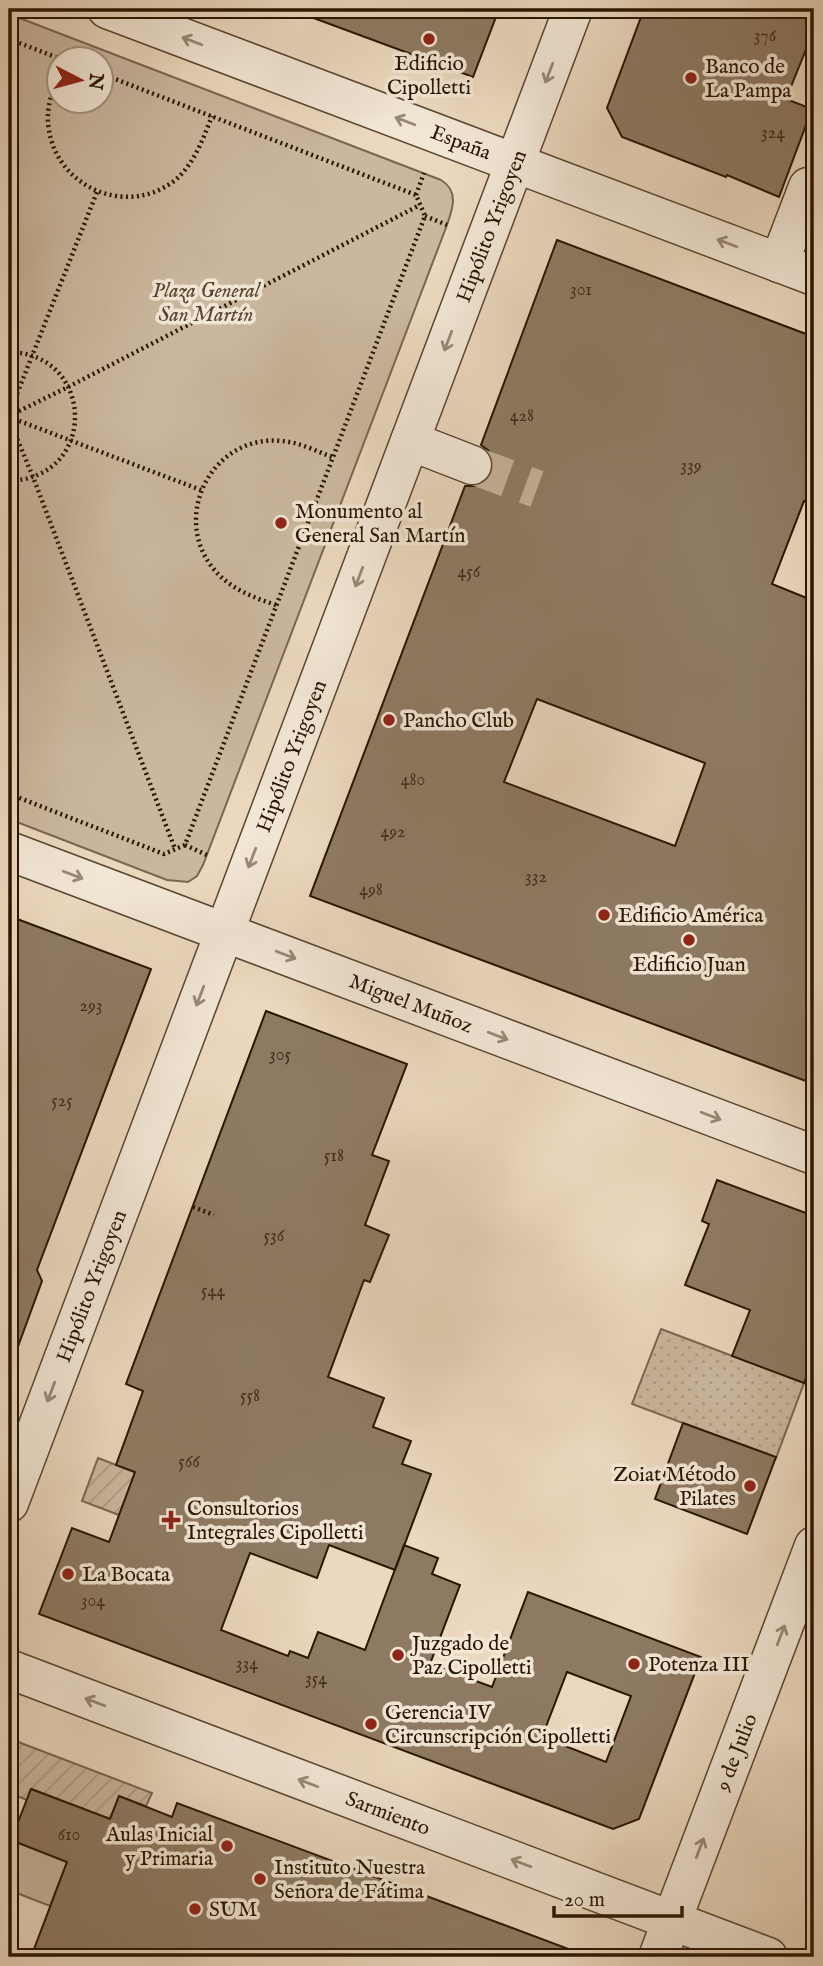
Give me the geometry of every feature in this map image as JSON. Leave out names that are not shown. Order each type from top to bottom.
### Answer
[{"type":"street","name":"España","points":[[107,9],[814,276]]},
{"type":"street","name":"Hipólito Yrigoyen","points":[[9,1503],[573,9]]},
{"type":"street","points":[[779,263],[808,187],[814,190]]},
{"type":"street","points":[[410,441],[472,465]]},
{"type":"street","name":"Miguel Muñoz","points":[[9,851],[814,1155]]},
{"type":"street","name":"9 de Julio","points":[[659,1957],[814,1546]]},
{"type":"street","name":"Sarmiento","points":[[9,1669],[768,1957]]},
{"type":"path","points":[[9,39],[46,53]]},
{"type":"path","points":[[116,79],[416,195]]},
{"type":"path","points":[[48,116],[52,145],[71,175],[97,192],[122,197],[140,196],[159,190],[174,180],[188,167],[212,116]]},
{"type":"path","points":[[424,173],[416,195],[420,205],[425,216],[447,225]]},
{"type":"path","points":[[97,192],[9,416],[175,849]]},
{"type":"path","points":[[9,416],[420,205]]},
{"type":"path","points":[[185,845],[425,216]]},
{"type":"path","points":[[9,352],[32,355],[61,374],[74,405],[75,423],[71,441],[51,468],[29,480],[9,481]]},
{"type":"path","points":[[9,416],[201,490]]},
{"type":"path","points":[[276,605],[242,592],[226,582],[207,560],[197,534],[195,515],[201,490],[218,464],[247,445],[282,441],[332,457]]},
{"type":"path","points":[[9,794],[164,854],[185,845],[207,855]]},
{"type":"path","points":[[192,1207],[214,1215]]},
{"type":"green space","name":"Plaza General San Martín","points":[[9,14],[92,46],[46,46],[46,116],[116,116],[116,55],[441,180],[450,189],[453,200],[447,225],[203,865],[197,876],[188,882],[167,880],[9,819]]},
{"type":"green space","points":[[661,1329],[804,1383],[776,1458],[632,1404]]},
{"type":"green space","points":[[98,1458],[150,1478],[119,1515],[82,1501]]},
{"type":"green space","points":[[13,1740],[152,1793],[146,1806],[119,1796],[110,1819],[32,1789],[27,1800],[9,1793],[9,1742]]},
{"type":"green space","points":[[11,1840],[67,1862],[50,1906],[9,1890]]},
{"type":"building","name":"Edificio Cipolletti","points":[[300,9],[499,9],[473,77],[300,13]]},
{"type":"building","name":"Banco de La Pampa","points":[[644,9],[814,9],[814,43],[807,47],[786,99],[812,109],[779,197],[622,137],[607,108]]},
{"type":"building","points":[[557,240],[814,337],[814,505],[804,501],[772,584],[814,601],[814,1084],[310,896],[465,486],[476,486],[485,482],[493,472],[489,451],[481,445]],"holes":[[[537,699],[705,763],[675,846],[504,782]]]},
{"type":"building","points":[[9,916],[151,969],[37,1270],[42,1281],[13,1360],[9,1359]]},
{"type":"building","points":[[266,1011],[407,1064],[372,1155],[389,1161],[365,1225],[389,1235],[370,1282],[364,1280],[328,1377],[384,1398],[373,1427],[411,1441],[402,1464],[431,1474],[404,1545],[438,1558],[432,1574],[460,1585],[430,1664],[492,1687],[528,1592],[701,1657],[639,1819],[613,1829],[39,1614],[72,1528],[109,1542],[135,1472],[116,1465],[143,1391],[126,1384]],"holes":[[[329,1545],[395,1570],[365,1650],[318,1632],[308,1658],[290,1651],[288,1656],[221,1630],[250,1553],[317,1578]],[[567,1672],[631,1696],[606,1762],[542,1737]]]},
{"type":"building","points":[[717,1180],[814,1216],[814,1356],[804,1383],[732,1356],[750,1310],[685,1285],[709,1224],[702,1221]]},
{"type":"building","points":[[683,1423],[776,1457],[747,1534],[655,1499]]},
{"type":"building","points":[[31,1789],[110,1819],[119,1796],[172,1817],[177,1803],[582,1954],[581,1957],[31,1957],[67,1862],[11,1840]]},
{"type":"tunnel","points":[[472,465],[537,489]]},
{"type":"place","name":"Edificio Cipolletti","points":[[429,39]]},
{"type":"place","name":"Banco de La Pampa","points":[[691,78]]},
{"type":"place","name":"Monumento al General San Martín","points":[[281,523]]},
{"type":"place","name":"Pancho Club","points":[[389,720]]},
{"type":"place","name":"Edificio América","points":[[604,915]]},
{"type":"place","name":"Edificio Juan","points":[[689,940]]},
{"type":"place","name":"Zoiat Método Pilates","points":[[750,1486]]},
{"type":"place","name":"Consultorios Integrales Cipolletti","points":[[171,1520]]},
{"type":"place","name":"La Bocata","points":[[68,1574]]},
{"type":"place","name":"Juzgado de Paz Cipolletti","points":[[398,1655]]},
{"type":"place","name":"Potenza III","points":[[634,1664]]},
{"type":"place","name":"Gerencia IV Circunscripción Cipolletti","points":[[371,1724]]},
{"type":"place","name":"Aulas Inicial y Primaria","points":[[227,1846]]},
{"type":"place","name":"Instituto Nuestra Señora de Fátima","points":[[260,1879]]},
{"type":"place","name":"SUM","points":[[195,1909]]}]
